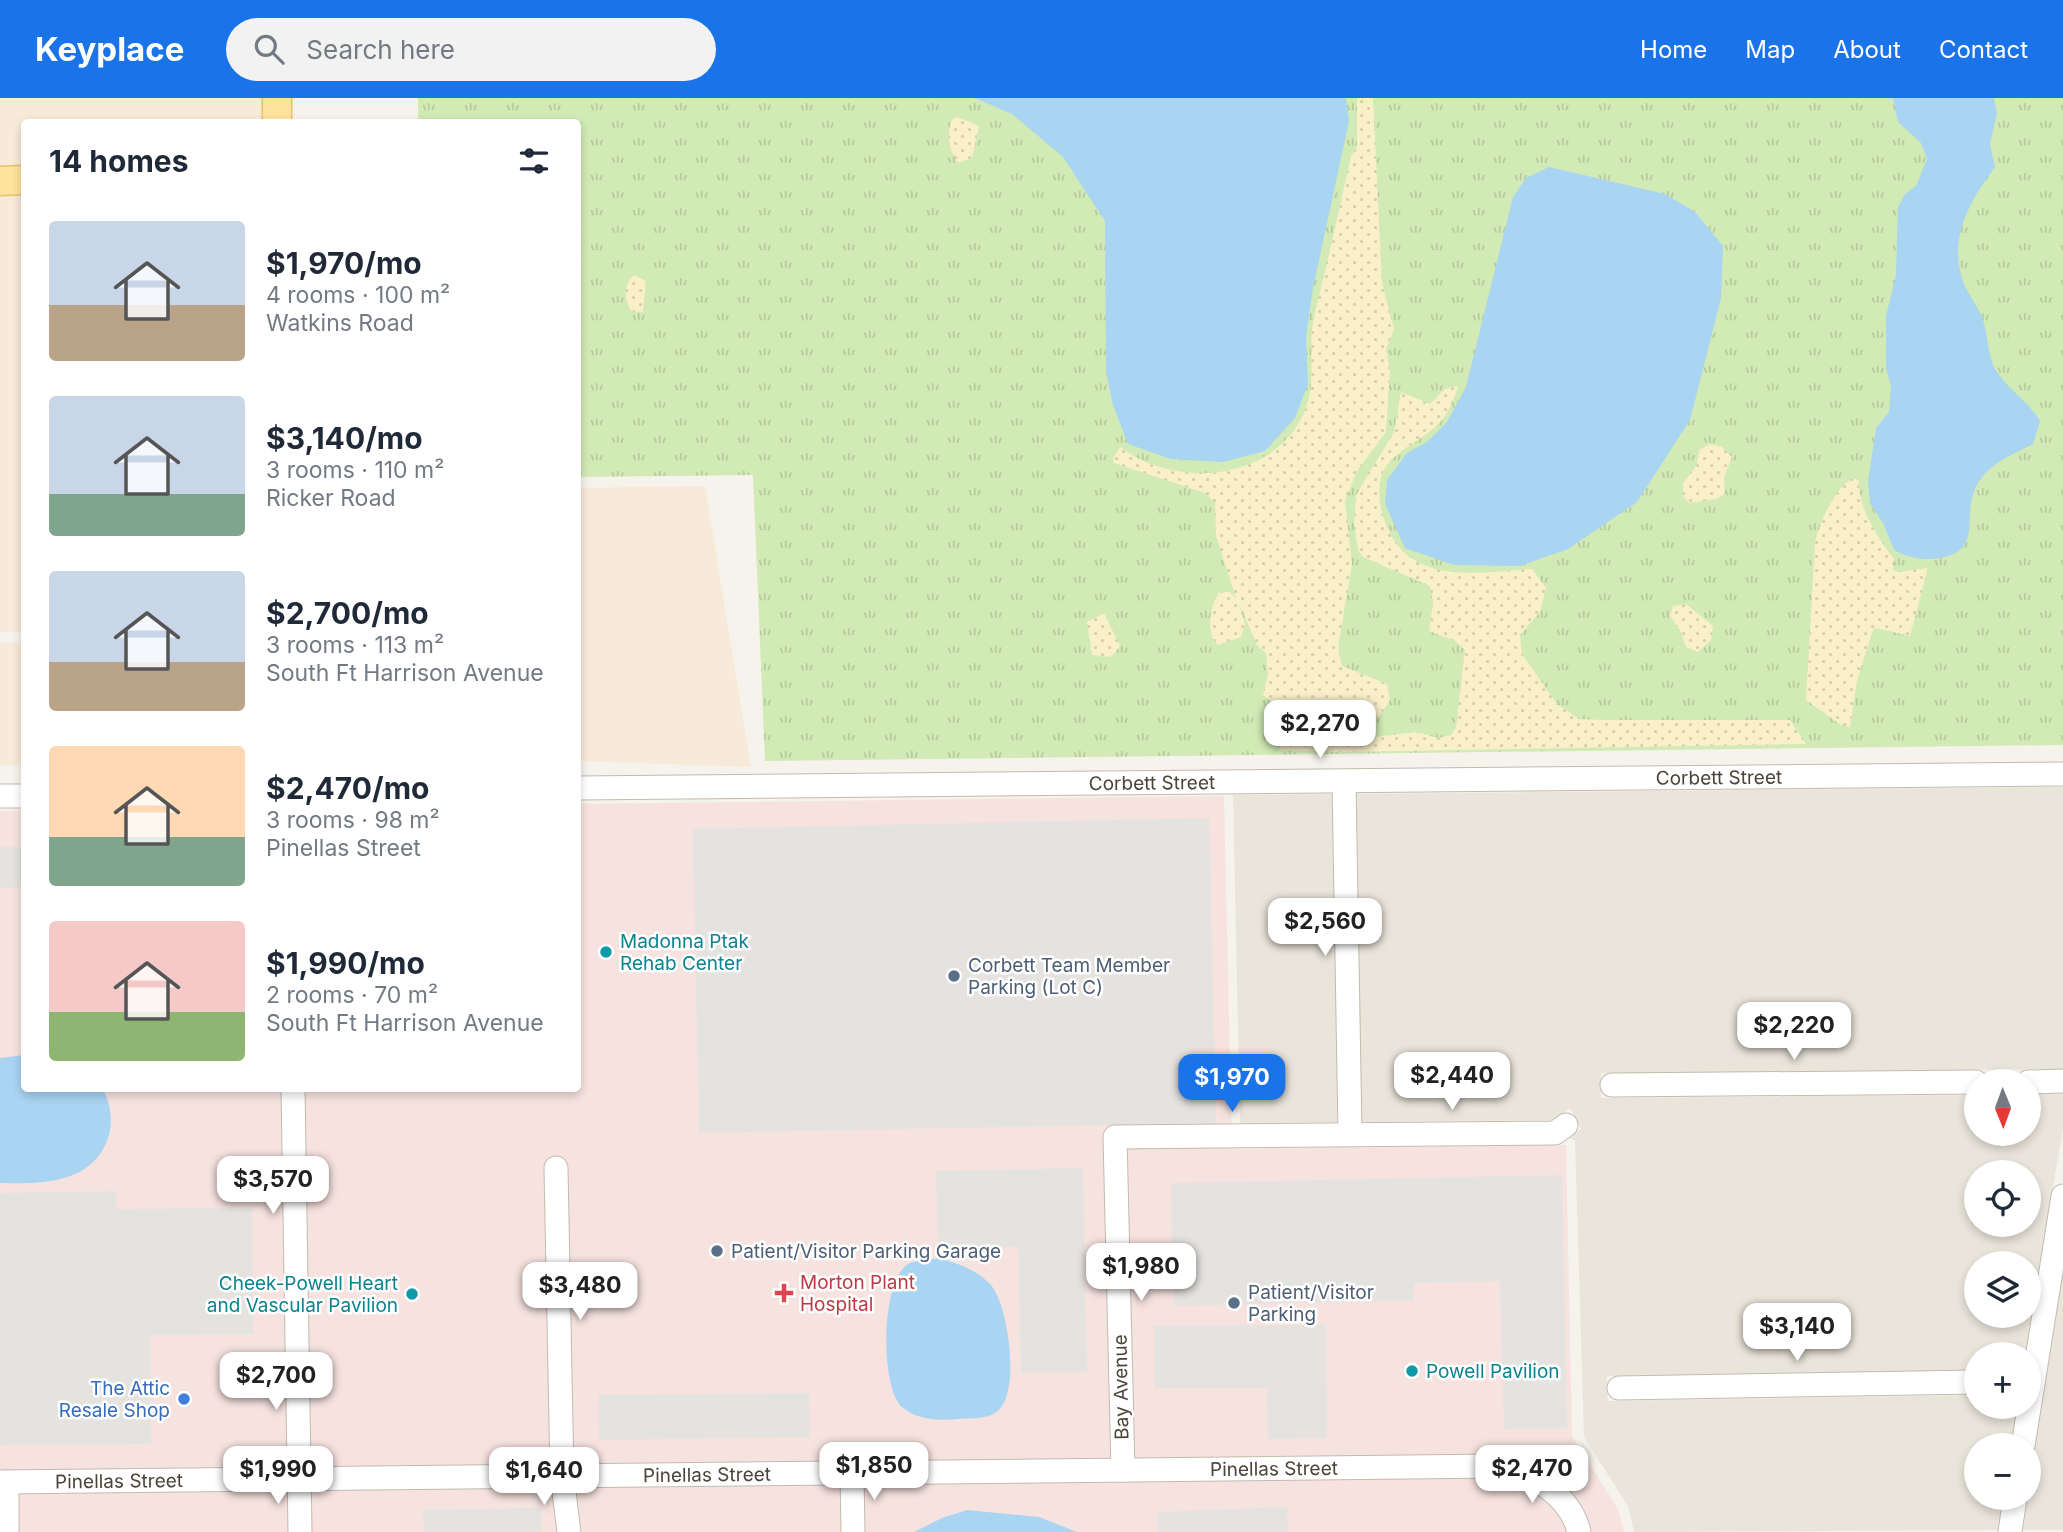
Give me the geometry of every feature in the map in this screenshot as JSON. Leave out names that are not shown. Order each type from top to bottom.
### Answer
[{"type":"main road","points":[[277,98],[277,119]]},
{"type":"main road","points":[[0,181],[21,180]]},
{"type":"street","name":"Corbett Street","points":[[581,788],[2063,774]]},
{"type":"street","points":[[1344,782],[1350,1134],[1555,1133],[1566,1125]]},
{"type":"street","points":[[0,796],[21,796]]},
{"type":"street","points":[[1612,1085],[1964,1082]]},
{"type":"street","points":[[2041,1082],[2063,1082]]},
{"type":"street","points":[[293,1092],[300,1532]]},
{"type":"street","name":"Bay Avenue","points":[[1123,1470],[1115,1137],[1350,1134]]},
{"type":"street","points":[[556,1168],[562,1476],[569,1532]]},
{"type":"street","points":[[2037,1342],[2063,1196]]},
{"type":"street","points":[[1619,1388],[1964,1382]]},
{"type":"street","name":"Pinellas Street","points":[[4,1482],[1498,1466],[1519,1469],[1560,1498],[1577,1523],[1579,1532]]},
{"type":"street","points":[[852,1473],[853,1532]]},
{"type":"street","points":[[4,1482],[7,1532]]},
{"type":"street","points":[[2010,1532],[2013,1510]]},
{"type":"shaded area","points":[[0,98],[266,98],[266,119],[21,119],[21,168],[0,168]]},
{"type":"shaded area","points":[[0,193],[21,193],[21,632],[0,632]]},
{"type":"shaded area","points":[[705,486],[751,767],[581,761],[581,488]]},
{"type":"shaded area","points":[[0,643],[21,643],[21,765],[0,765]]},
{"type":"shaded area","points":[[2063,787],[2063,1069],[1601,1073],[1601,1098],[1964,1095],[1964,1146],[2041,1146],[2041,1094],[2063,1094],[2063,1128],[2041,1259],[2041,1251],[1964,1251],[1964,1328],[2029,1328],[2027,1342],[1964,1342],[1964,1370],[1607,1376],[1608,1401],[1964,1395],[1964,1419],[2015,1419],[2014,1433],[1964,1433],[1964,1510],[2002,1510],[1999,1530],[1634,1532],[1628,1506],[1584,1437],[1575,1141],[1569,1138],[1581,1129],[1570,1108],[1552,1120],[1361,1122],[1355,794]]},
{"type":"shaded area","points":[[1333,794],[1339,1122],[1240,1123],[1233,795]]},
{"type":"shaded area","name":"Morton Plant Hospital","points":[[1224,796],[1232,1149],[1566,1145],[1572,1436],[1618,1509],[1624,1532],[16,1532],[0,1472],[0,811],[21,810],[21,1092],[581,1092],[581,804]]},
{"type":"shaded area","name":"Corbett Team Member Parking (Lot C)","points":[[1209,818],[1216,1123],[699,1133],[693,829]]},
{"type":"shaded area","points":[[0,847],[21,847],[21,887],[0,888]]},
{"type":"shaded area","points":[[1083,1168],[1087,1372],[1021,1373],[1018,1247],[938,1248],[936,1171]]},
{"type":"shaded area","name":"Patient/Visitor Parking","points":[[1562,1175],[1567,1428],[1504,1429],[1500,1281],[1414,1283],[1414,1300],[1174,1306],[1171,1183]]},
{"type":"shaded area","points":[[116,1191],[116,1209],[252,1208],[253,1334],[150,1335],[151,1444],[0,1445],[0,1193]]},
{"type":"shaded area","points":[[2063,1265],[2063,1530],[2022,1530],[2025,1510],[2041,1510],[2041,1433],[2036,1433],[2038,1419],[2041,1419],[2043,1383]]},
{"type":"shaded area","points":[[1326,1325],[1327,1438],[1268,1439],[1267,1388],[1154,1388],[1154,1326]]},
{"type":"shaded area","points":[[809,1393],[810,1437],[599,1440],[598,1395]]},
{"type":"shaded area","points":[[1287,1507],[1288,1532],[1158,1532],[1158,1512]]},
{"type":"shaded area","points":[[541,1508],[542,1532],[424,1532],[423,1510]]},
{"type":"green space","points":[[418,98],[2063,98],[2063,745],[765,761],[753,475],[581,477],[581,119],[418,119]]},
{"type":"sand","points":[[1357,98],[1373,98],[1382,283],[1394,329],[1386,349],[1390,371],[1386,432],[1357,471],[1345,501],[1352,564],[1338,648],[1342,666],[1387,684],[1390,700],[1378,718],[1354,729],[1322,729],[1295,720],[1263,695],[1268,674],[1266,653],[1257,645],[1239,603],[1245,624],[1241,637],[1218,645],[1211,634],[1211,612],[1219,592],[1230,592],[1236,598],[1216,536],[1215,503],[1205,493],[1114,463],[1113,458],[1120,447],[1151,464],[1174,471],[1227,471],[1260,459],[1274,450],[1287,439],[1297,425],[1310,392],[1315,312],[1351,157],[1357,146]]},
{"type":"sand","points":[[957,117],[979,126],[972,158],[958,163],[949,137],[952,120]]},
{"type":"sand","points":[[634,275],[646,281],[643,312],[631,311],[627,301],[626,287]]},
{"type":"sand","points":[[1455,386],[1458,388],[1441,421],[1393,458],[1381,476],[1379,496],[1383,516],[1393,539],[1407,555],[1424,565],[1444,571],[1465,573],[1532,569],[1546,588],[1540,612],[1520,635],[1522,654],[1557,704],[1579,719],[1790,720],[1806,744],[1342,752],[1279,750],[1286,726],[1305,735],[1350,740],[1416,732],[1438,738],[1451,735],[1456,727],[1465,650],[1455,641],[1429,631],[1433,603],[1430,586],[1363,557],[1358,550],[1354,524],[1356,495],[1394,432],[1401,392],[1430,404],[1445,389]]},
{"type":"sand","points":[[1710,444],[1722,447],[1732,457],[1724,477],[1725,494],[1716,499],[1689,503],[1683,496],[1683,483],[1697,465],[1699,450]]},
{"type":"sand","points":[[1852,478],[1859,480],[1865,511],[1894,559],[1893,570],[1898,572],[1928,568],[1910,636],[1875,628],[1872,633],[1857,681],[1850,727],[1841,725],[1806,700],[1815,541],[1829,506],[1839,490]]},
{"type":"sand","points":[[1686,604],[1713,626],[1711,640],[1698,652],[1686,647],[1680,630],[1670,616],[1673,606]]},
{"type":"sand","points":[[1104,613],[1120,646],[1111,657],[1092,655],[1087,622]]},
{"type":"water","points":[[975,98],[1346,98],[1349,121],[1313,288],[1306,337],[1308,384],[1295,418],[1265,451],[1223,462],[1171,459],[1128,444],[1113,405],[1106,372],[1105,221],[1063,157],[1012,114]]},
{"type":"water","points":[[1893,98],[1994,98],[1997,113],[1990,144],[1995,167],[1963,222],[1959,237],[1959,268],[1964,284],[1982,317],[1995,369],[2040,421],[2033,444],[1992,467],[1979,481],[1972,500],[1967,540],[1962,548],[1954,554],[1934,559],[1916,558],[1894,550],[1883,523],[1870,503],[1868,482],[1876,428],[1889,412],[1891,386],[1886,368],[1886,316],[1896,275],[1898,207],[1905,194],[1916,186],[1927,159],[1921,143],[1898,122]]},
{"type":"water","points":[[1549,167],[1665,194],[1695,212],[1723,246],[1721,298],[1690,420],[1637,502],[1568,549],[1520,566],[1454,565],[1405,548],[1385,504],[1387,480],[1407,453],[1427,442],[1447,422],[1466,387],[1513,197],[1526,178]]},
{"type":"water","points":[[21,1055],[21,1092],[104,1092],[110,1108],[110,1128],[107,1141],[89,1166],[62,1178],[47,1181],[0,1183],[0,1058]]},
{"type":"water","points":[[939,1258],[979,1274],[990,1284],[1003,1310],[1010,1350],[1008,1389],[1003,1404],[995,1413],[987,1416],[930,1419],[909,1412],[895,1397],[890,1380],[886,1336],[892,1292],[899,1275],[908,1264]]},
{"type":"water","points":[[967,1510],[1039,1517],[1077,1532],[914,1532],[942,1518]]},
{"type":"place","name":"Madonna Ptak Rehab Center","points":[[606,952]]},
{"type":"place","name":"Corbett Team Member Parking (Lot C)","points":[[954,976]]},
{"type":"place","name":"Patient/Visitor Parking Garage","points":[[717,1251]]},
{"type":"place","name":"Morton Plant Hospital","points":[[784,1293]]},
{"type":"place","name":"Cheek-Powell Heart and Vascular Pavilion","points":[[412,1294]]},
{"type":"place","name":"Patient/Visitor Parking","points":[[1234,1303]]},
{"type":"place","name":"Powell Pavilion","points":[[1412,1371]]},
{"type":"place","name":"The Attic Resale Shop","points":[[184,1399]]}]
